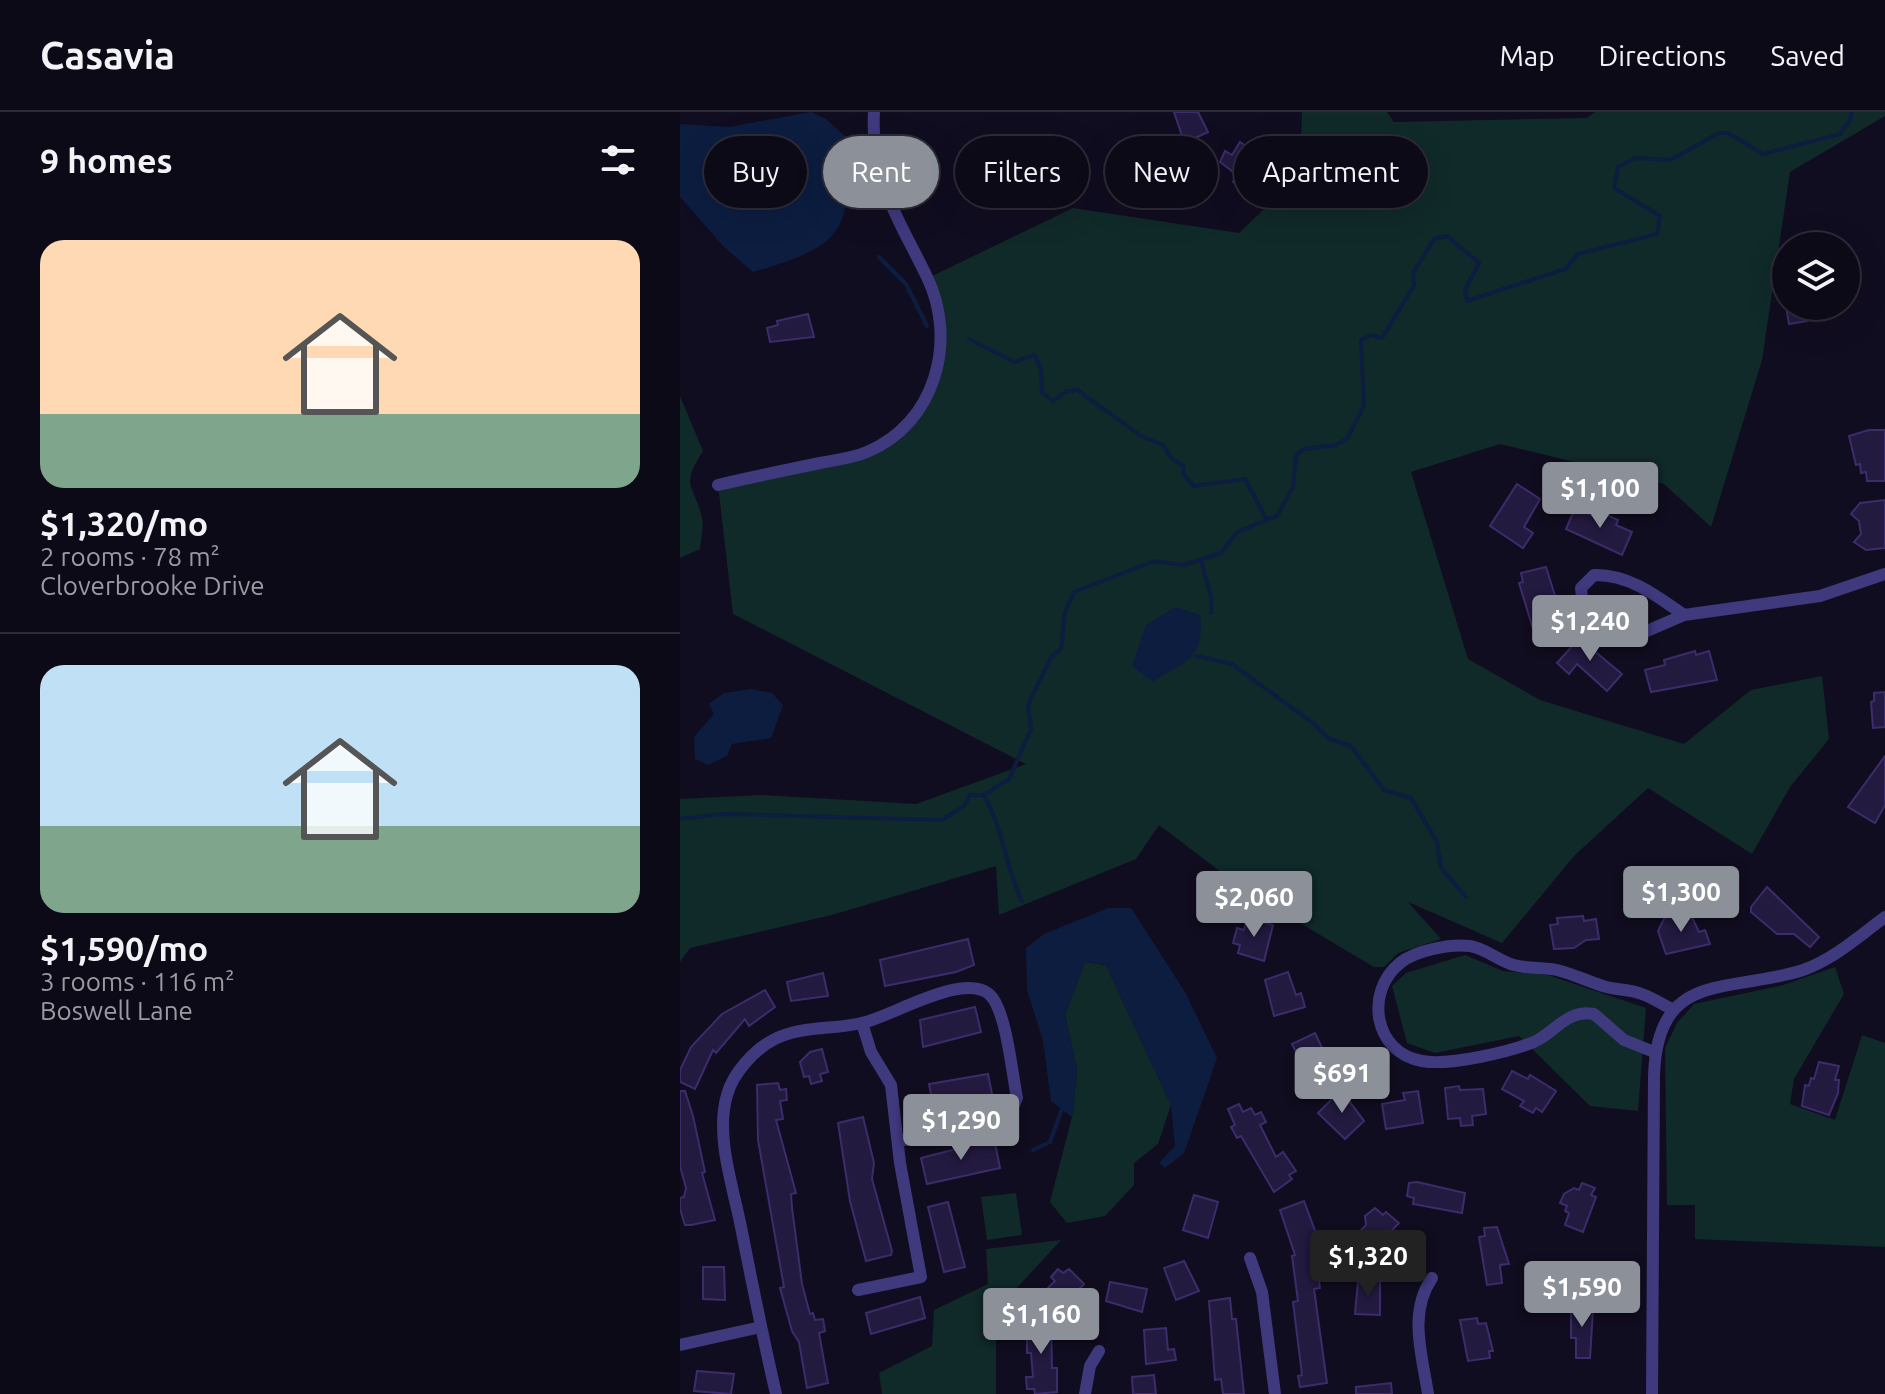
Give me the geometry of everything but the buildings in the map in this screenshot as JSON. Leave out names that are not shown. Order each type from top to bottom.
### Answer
[{"type":"street","points":[[718,485],[865,453],[888,441],[905,426],[933,388],[943,344],[940,306],[888,205],[874,155],[874,112]]},
{"type":"street","points":[[1684,615],[1645,589],[1620,578],[1594,575],[1581,588],[1583,607],[1593,619],[1624,634],[1640,634],[1684,615],[1820,596],[1885,574]]},
{"type":"street","points":[[1652,1394],[1654,1052],[1672,1009],[1701,990],[1806,969],[1837,953],[1885,917]]},
{"type":"street","points":[[1654,1052],[1634,1046],[1594,1014],[1587,1012],[1565,1019],[1525,1045],[1457,1060],[1419,1061],[1404,1055],[1385,1036],[1377,1011],[1378,995],[1384,980],[1406,958],[1428,951],[1473,947],[1515,965],[1554,970],[1605,987],[1640,993],[1672,1009]]},
{"type":"street","points":[[776,1394],[729,1166],[723,1126],[727,1094],[741,1069],[774,1039],[801,1030],[862,1023],[922,997],[973,988],[986,991],[997,1002],[1017,1098],[1011,1112],[1002,1121],[899,1141]]},
{"type":"street","points":[[858,1290],[921,1277],[900,1163],[891,1085],[871,1052],[862,1023]]},
{"type":"street","points":[[1250,1258],[1262,1292],[1275,1394]]},
{"type":"street","points":[[1428,1394],[1417,1316],[1422,1293],[1432,1278]]},
{"type":"street","points":[[680,1345],[761,1327]]},
{"type":"street","points":[[1085,1394],[1090,1366],[1099,1351]]},
{"type":"green space","points":[[1302,112],[1387,112],[1394,122],[1587,118],[1595,112],[1885,112],[1885,116],[1790,172],[1781,232],[1772,232],[1772,293],[1762,360],[1711,527],[1664,484],[1500,444],[1411,472],[1468,659],[1540,700],[1684,744],[1751,690],[1822,676],[1829,739],[1790,787],[1752,854],[1648,788],[1574,856],[1502,943],[1408,902],[1441,939],[1398,953],[1384,967],[1374,967],[1246,891],[1159,825],[1136,859],[999,915],[996,866],[832,915],[690,948],[680,962],[680,799],[762,795],[916,804],[1026,764],[733,614],[718,485],[865,453],[905,426],[940,367],[928,278],[1073,208],[1239,233],[1265,208],[1428,208],[1428,136],[1301,136]]},
{"type":"green space","points":[[680,396],[703,451],[692,472],[690,484],[699,506],[703,529],[700,549],[680,558]]},
{"type":"green space","points":[[1465,955],[1503,971],[1548,975],[1646,1008],[1638,1111],[1590,1106],[1519,1036],[1435,1053],[1407,1043],[1392,986],[1406,973]]},
{"type":"green space","points":[[1085,962],[1106,965],[1171,1105],[1158,1144],[1134,1163],[1134,1185],[1105,1216],[1067,1223],[1050,1202],[1072,1117],[1077,1070],[1065,1014]]},
{"type":"green space","points":[[1835,967],[1844,994],[1794,1079],[1790,1104],[1835,1120],[1862,1035],[1885,1043],[1885,1247],[1695,1239],[1695,1205],[1667,1205],[1665,1048],[1677,1023],[1694,1004],[1783,985]]},
{"type":"green space","points":[[1016,1193],[1022,1235],[987,1240],[981,1197]]},
{"type":"green space","points":[[1061,1240],[1003,1303],[996,1337],[996,1394],[882,1394],[879,1373],[932,1346],[934,1310],[988,1284],[986,1249]]},
{"type":"water","points":[[811,112],[826,119],[845,136],[823,136],[823,208],[845,208],[836,230],[825,243],[807,253],[753,272],[725,248],[680,197],[680,124],[729,127]]},
{"type":"water","points":[[1175,607],[1200,615],[1199,641],[1191,657],[1153,682],[1132,666],[1146,625]]},
{"type":"water","points":[[750,689],[772,693],[783,705],[771,738],[732,744],[727,756],[708,765],[695,759],[694,737],[714,714],[709,704],[724,693]]},
{"type":"water","points":[[1108,908],[1131,908],[1185,992],[1217,1058],[1184,1153],[1165,1168],[1159,1163],[1175,1146],[1171,1105],[1106,965],[1085,962],[1065,1014],[1077,1070],[1072,1117],[1051,1101],[1043,1041],[1027,990],[1026,948],[1044,934]]},
{"type":"waterway","points":[[680,819],[723,814],[942,820],[964,806],[970,795],[984,795],[1009,779],[1031,729],[1028,705],[1051,657],[1061,649],[1065,612],[1074,592],[1154,561],[1184,565],[1221,553],[1237,532],[1277,516],[1293,487],[1296,455],[1304,449],[1336,445],[1347,439],[1364,406],[1361,340],[1371,335],[1382,338],[1414,285],[1413,273],[1434,239],[1447,236],[1479,263],[1465,290],[1467,301],[1565,269],[1578,254],[1657,234],[1660,216],[1614,188],[1618,167],[1635,158],[1670,160],[1719,133],[1728,133],[1763,154],[1840,134],[1852,112]]},
{"type":"waterway","points":[[879,257],[906,284],[927,326]]},
{"type":"waterway","points":[[969,339],[1014,362],[1034,355],[1041,369],[1042,392],[1053,401],[1065,392],[1077,390],[1141,436],[1163,445],[1171,458],[1183,466],[1184,475],[1194,486],[1245,479],[1267,520]]},
{"type":"waterway","points":[[1201,561],[1211,597],[1211,613]]},
{"type":"waterway","points":[[1196,656],[1232,664],[1313,723],[1328,738],[1351,746],[1384,790],[1411,798],[1437,842],[1441,868],[1466,897]]},
{"type":"waterway","points":[[984,796],[996,822],[1022,901]]},
{"type":"waterway","points":[[1033,1150],[1050,1142],[1062,1109]]}]
